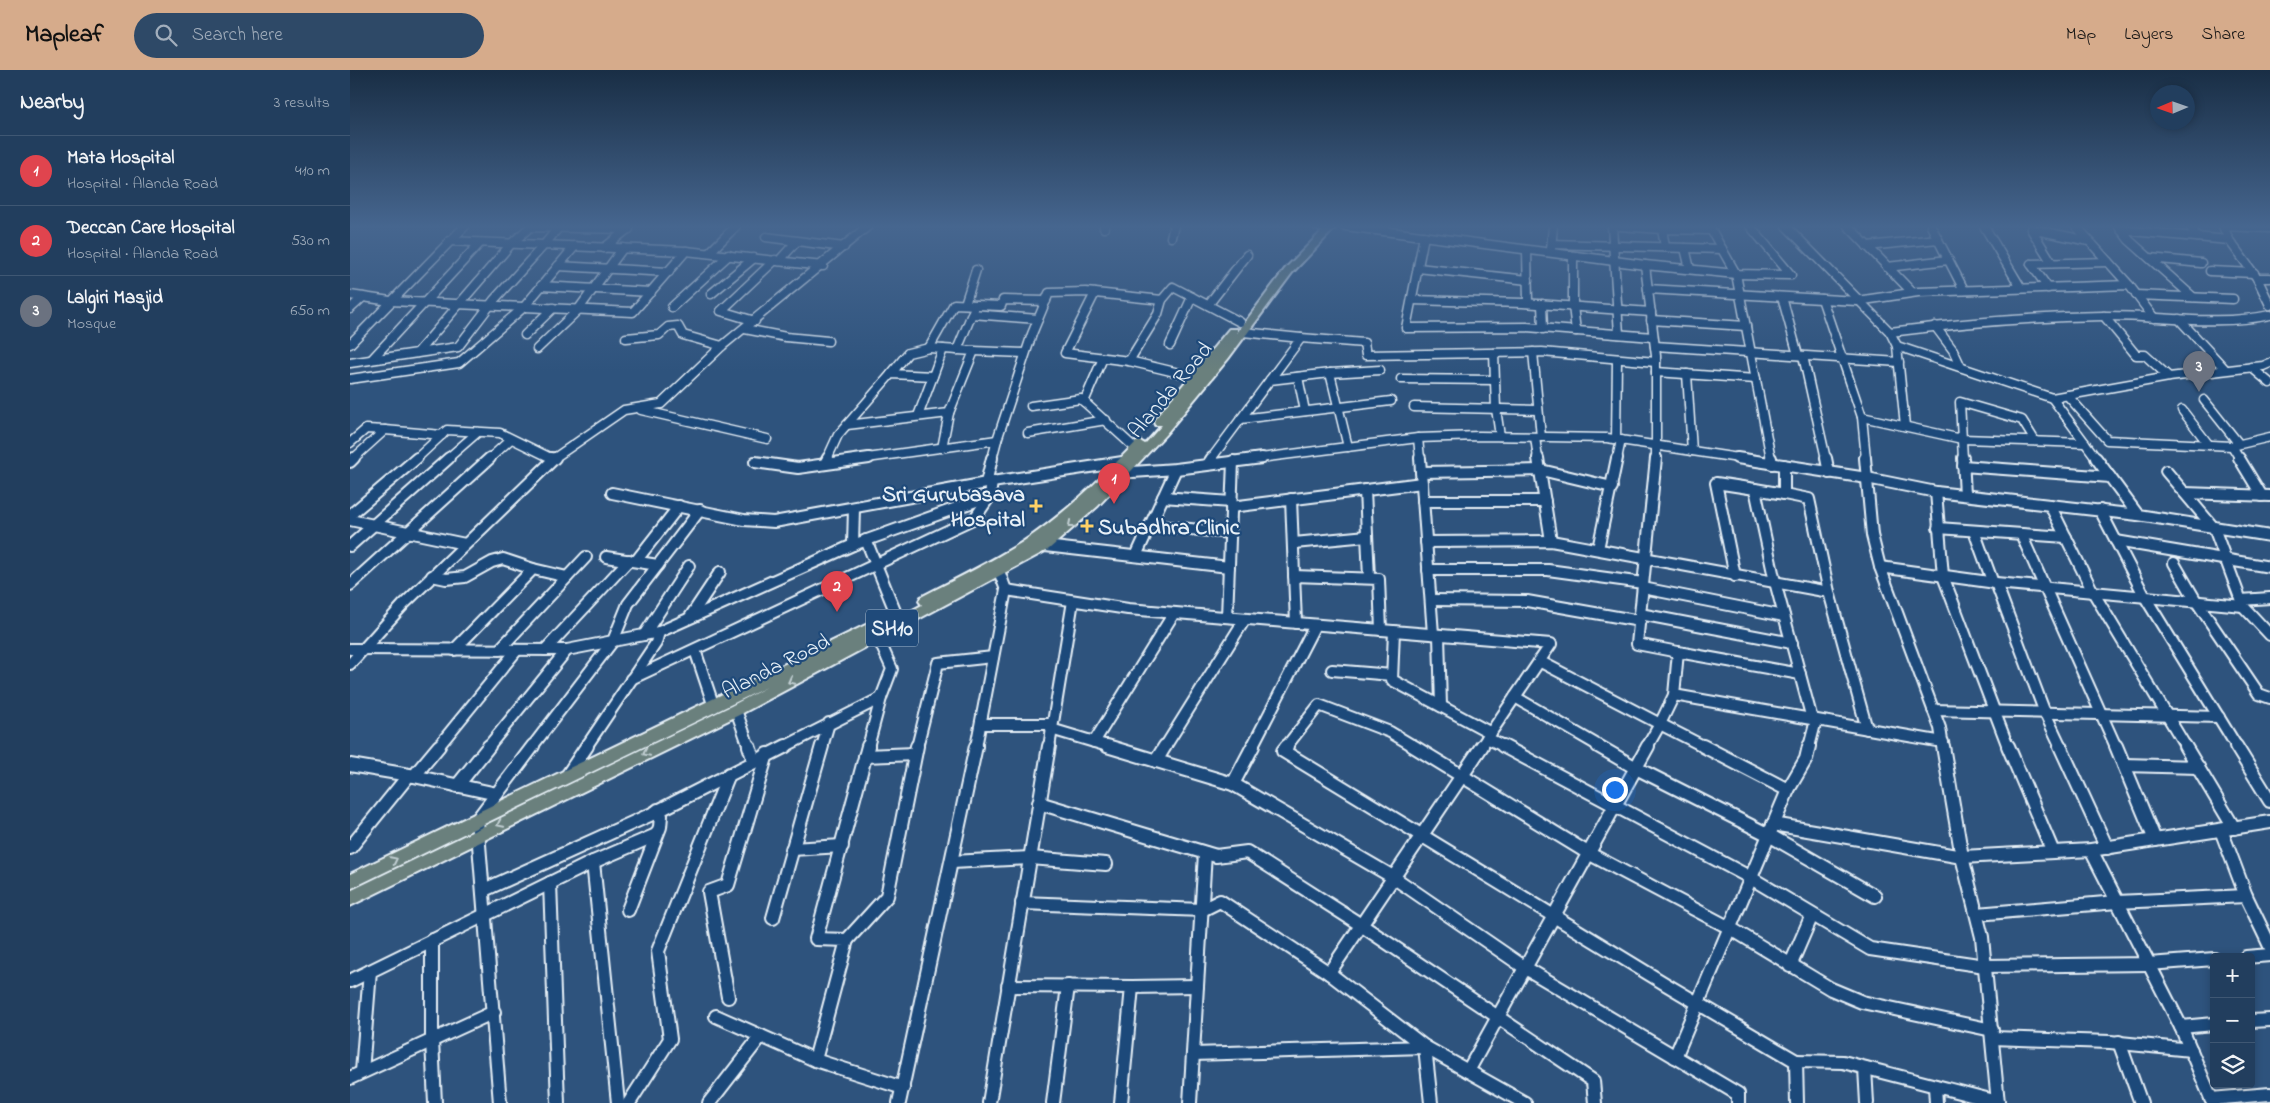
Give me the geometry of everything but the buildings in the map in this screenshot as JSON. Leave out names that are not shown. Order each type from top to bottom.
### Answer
[{"type":"main road","name":"Alanda Road","points":[[350,882],[714,706],[875,632],[896,616],[1045,546],[1088,511],[1124,467],[1137,455],[1283,274]]},
{"type":"main road","name":"Alanda Road","points":[[1137,455],[1196,377],[1242,327]]},
{"type":"main road","name":"Alanda Road","points":[[350,899],[736,710],[875,632],[1000,566],[1060,520],[1112,474],[1124,467]]},
{"type":"street","points":[[350,344],[417,274]]},
{"type":"street","points":[[372,360],[450,274]]},
{"type":"street","points":[[417,353],[485,274]]},
{"type":"street","points":[[458,347],[518,274]]},
{"type":"street","points":[[350,379],[459,363],[524,307],[551,274]]},
{"type":"street","points":[[537,349],[578,310],[603,274]]},
{"type":"street","points":[[350,294],[390,301],[633,312],[666,274]]},
{"type":"street","points":[[672,307],[708,274]]},
{"type":"street","points":[[712,294],[735,274]]},
{"type":"street","points":[[755,320],[721,310],[761,274]]},
{"type":"street","points":[[350,664],[432,576],[553,459],[617,414],[633,408],[661,404],[722,346],[813,274]]},
{"type":"street","points":[[965,304],[975,274]]},
{"type":"street","points":[[1208,305],[1232,274]]},
{"type":"street","points":[[1417,274],[1406,328],[1543,328],[1653,337]]},
{"type":"street","points":[[1475,274],[1528,280]]},
{"type":"street","points":[[1528,274],[1528,303]]},
{"type":"street","points":[[1573,274],[1573,306],[1576,331]]},
{"type":"street","points":[[1615,274],[1619,334]]},
{"type":"street","points":[[1646,274],[1655,346],[1657,446],[1637,644],[1800,674]]},
{"type":"street","points":[[1736,274],[1772,464]]},
{"type":"street","points":[[1747,274],[1789,274]]},
{"type":"street","points":[[1834,274],[1890,332],[1897,346],[1905,426]]},
{"type":"street","points":[[1894,274],[1912,292]]},
{"type":"street","points":[[1956,274],[1964,290]]},
{"type":"street","points":[[2013,274],[2021,288]]},
{"type":"street","points":[[2038,274],[2048,288]]},
{"type":"street","points":[[2119,274],[2154,318]]},
{"type":"street","points":[[2168,274],[2193,297]]},
{"type":"street","points":[[2247,274],[2270,278]]},
{"type":"street","points":[[2256,275],[2270,305]]},
{"type":"street","points":[[1648,289],[1858,301],[1912,292],[2129,285]]},
{"type":"street","points":[[541,286],[651,292]]},
{"type":"street","points":[[1129,361],[1158,314],[1162,300],[1173,287],[1208,305],[1242,327],[1300,338],[1364,343],[1366,355],[1533,352],[1656,362]]},
{"type":"street","points":[[632,679],[975,518],[990,496],[989,482],[996,440],[1025,354],[1049,293],[1096,293],[1162,300]]},
{"type":"street","points":[[1096,293],[1065,353],[1129,361],[1196,377]]},
{"type":"street","points":[[2136,295],[2234,299]]},
{"type":"street","points":[[350,310],[363,296]]},
{"type":"street","points":[[1170,345],[1192,297]]},
{"type":"street","points":[[1782,297],[1800,356],[1830,472]]},
{"type":"street","points":[[1822,299],[1862,417],[1872,535],[1880,567],[1933,710],[1942,742],[1962,856],[1982,938],[1992,1034],[1998,1102],[1830,1060],[1796,1061],[1698,1005],[1422,834],[1283,751],[1319,705],[1390,732],[1588,853],[1730,928],[1790,966],[1831,989],[1862,1002],[1992,1034],[2119,1042],[2191,1050]]},
{"type":"street","points":[[929,348],[954,304],[1001,306],[1003,300],[1046,301]]},
{"type":"street","points":[[1412,300],[1573,306],[1746,326]]},
{"type":"street","points":[[1542,304],[1543,328]]},
{"type":"street","points":[[957,350],[976,305]]},
{"type":"street","points":[[526,335],[552,308]]},
{"type":"street","points":[[972,314],[1038,319]]},
{"type":"street","points":[[1890,332],[1935,326],[2104,316],[2179,319],[2256,318],[2270,315]]},
{"type":"street","points":[[2104,316],[2136,355],[2145,355],[2169,377]]},
{"type":"street","points":[[2179,319],[2225,369]]},
{"type":"street","points":[[626,338],[659,335],[668,327],[678,326],[683,335],[722,346]]},
{"type":"street","points":[[1935,326],[1953,350],[1961,367]]},
{"type":"street","points":[[745,329],[786,337],[828,341]]},
{"type":"street","points":[[1208,464],[1300,338]]},
{"type":"street","points":[[350,363],[480,345]]},
{"type":"street","points":[[1655,346],[1899,362]]},
{"type":"street","points":[[1897,346],[2052,398],[2169,377],[2270,363]]},
{"type":"street","points":[[825,464],[838,435],[908,352],[929,348],[1025,354]]},
{"type":"street","points":[[918,416],[943,350]]},
{"type":"street","points":[[942,448],[949,413],[974,351]]},
{"type":"street","points":[[1533,352],[1538,410],[1540,470],[1551,541]]},
{"type":"street","points":[[1494,353],[1496,409],[1500,436]]},
{"type":"street","points":[[1084,402],[1103,358]]},
{"type":"street","points":[[1598,549],[1612,487],[1619,440],[1617,358]]},
{"type":"street","points":[[2251,367],[2270,383]]},
{"type":"street","points":[[1270,380],[1330,373],[1380,370]]},
{"type":"street","points":[[1656,372],[1756,379]]},
{"type":"street","points":[[1330,373],[1348,447]]},
{"type":"street","points":[[891,374],[933,376]]},
{"type":"street","points":[[1687,374],[1692,451]]},
{"type":"street","points":[[1298,377],[1305,411]]},
{"type":"street","points":[[1401,379],[1495,380]]},
{"type":"street","points":[[2068,395],[2107,440],[2235,445],[2270,437]]},
{"type":"street","points":[[2052,398],[2138,515]]},
{"type":"street","points":[[1031,406],[1081,399],[1106,420],[1137,455]]},
{"type":"street","points":[[2204,400],[2235,445],[2266,496]]},
{"type":"street","points":[[1241,419],[1392,401]]},
{"type":"street","points":[[1965,496],[1960,402],[2022,420],[2035,441]]},
{"type":"street","points":[[633,408],[767,439]]},
{"type":"street","points":[[1414,408],[1538,410]]},
{"type":"street","points":[[2182,410],[2209,445]]},
{"type":"street","points":[[847,425],[949,413]]},
{"type":"street","points":[[1862,417],[1962,440],[2085,443]]},
{"type":"street","points":[[1028,433],[1106,420]]},
{"type":"street","points":[[350,443],[366,429],[442,435]]},
{"type":"street","points":[[350,462],[385,430]]},
{"type":"street","points":[[464,544],[374,525],[351,514],[398,476],[447,430],[500,433],[553,459]]},
{"type":"street","points":[[350,546],[478,432]]},
{"type":"street","points":[[612,493],[744,520],[774,522],[989,482],[1124,467],[1176,468],[1418,438],[1500,436],[1619,440],[1867,478],[1936,492],[2138,515],[2270,536]]},
{"type":"street","points":[[1418,438],[1441,706]]},
{"type":"street","points":[[350,585],[511,439]]},
{"type":"street","points":[[755,462],[798,468],[996,440]]},
{"type":"street","points":[[1226,617],[1233,461]]},
{"type":"street","points":[[1784,466],[1784,494]]},
{"type":"street","points":[[1964,466],[2110,477]]},
{"type":"street","points":[[1136,556],[1176,468]]},
{"type":"street","points":[[1421,472],[1540,470],[1612,487]]},
{"type":"street","points":[[2166,471],[2214,528],[2242,603],[2270,635]]},
{"type":"street","points":[[1163,497],[1231,504],[1291,499],[1422,483]]},
{"type":"street","points":[[1734,576],[1716,484],[1809,499],[1829,592],[1867,729]]},
{"type":"street","points":[[1675,1057],[1788,790],[1806,759],[1814,719],[1775,582],[1755,489]]},
{"type":"street","points":[[1365,490],[1369,578]]},
{"type":"street","points":[[1936,492],[1942,576],[1993,711],[2053,852]]},
{"type":"street","points":[[2185,493],[2266,496]]},
{"type":"street","points":[[350,649],[567,650],[659,632],[853,545],[990,496]]},
{"type":"street","points":[[1291,499],[1296,623]]},
{"type":"street","points":[[1423,502],[1545,501]]},
{"type":"street","points":[[2050,505],[2093,592],[2234,828]]},
{"type":"street","points":[[545,650],[632,561],[679,506]]},
{"type":"street","points":[[853,545],[854,508]]},
{"type":"street","points":[[500,1103],[477,820],[613,641],[628,604],[700,510]]},
{"type":"street","points":[[2100,510],[2145,597],[2270,801]]},
{"type":"street","points":[[1150,525],[1230,533]]},
{"type":"street","points":[[1938,528],[2066,538]]},
{"type":"street","points":[[1974,530],[2045,713],[2107,848]]},
{"type":"street","points":[[2021,534],[2103,715],[2155,840]]},
{"type":"street","points":[[1294,543],[1367,536]]},
{"type":"street","points":[[866,540],[874,566],[896,616]]},
{"type":"street","points":[[1426,542],[1551,541],[1829,592]]},
{"type":"street","points":[[2116,541],[2226,561],[2270,566]]},
{"type":"street","points":[[1045,546],[1229,567]]},
{"type":"street","points":[[499,650],[586,557]]},
{"type":"street","points":[[606,557],[658,565]]},
{"type":"street","points":[[432,576],[450,580],[461,580],[503,559],[533,569],[568,577]]},
{"type":"street","points":[[2174,563],[2196,601],[2259,694],[2270,698]]},
{"type":"street","points":[[644,635],[689,566]]},
{"type":"street","points":[[900,1103],[981,724],[1006,590],[1000,566]]},
{"type":"street","points":[[1880,567],[1995,583],[2145,597],[2242,603],[2270,598]]},
{"type":"street","points":[[454,650],[533,569]]},
{"type":"street","points":[[1428,570],[1548,570],[1643,585],[1784,616]]},
{"type":"street","points":[[690,618],[720,572]]},
{"type":"street","points":[[1294,576],[1380,579],[1381,630]]},
{"type":"street","points":[[1006,590],[1128,609],[1550,644],[1329,973]]},
{"type":"street","points":[[1431,600],[1527,601],[1640,617],[1792,643]]},
{"type":"street","points":[[988,1103],[1073,601]]},
{"type":"street","points":[[1094,742],[1174,613]]},
{"type":"street","points":[[1156,761],[1245,619]]},
{"type":"street","points":[[1233,784],[1315,625]]},
{"type":"street","points":[[1394,631],[1392,680],[1750,878],[1870,949],[1985,966],[2149,964],[2210,959]]},
{"type":"street","points":[[567,777],[656,643],[659,632]]},
{"type":"street","points":[[847,940],[816,939],[881,698],[892,670],[875,632]]},
{"type":"street","points":[[350,848],[517,650]]},
{"type":"street","points":[[457,786],[567,650]]},
{"type":"street","points":[[695,650],[714,706]]},
{"type":"street","points":[[1468,1071],[1660,724],[1674,695],[1678,652]]},
{"type":"street","points":[[815,1060],[847,940],[887,896],[915,754],[938,663],[993,656]]},
{"type":"street","points":[[1539,661],[1788,790]]},
{"type":"street","points":[[1332,670],[1392,675]]},
{"type":"street","points":[[1674,695],[1942,742]]},
{"type":"street","points":[[1515,697],[1636,768],[1771,829],[1875,896]]},
{"type":"street","points":[[484,890],[658,810],[881,698]]},
{"type":"street","points":[[736,710],[754,761]]},
{"type":"street","points":[[1933,710],[2219,717]]},
{"type":"street","points":[[773,918],[829,723]]},
{"type":"street","points":[[981,724],[1052,726],[1094,742],[1233,784],[1393,877],[1524,967],[1738,1094],[1738,1103]]},
{"type":"street","points":[[728,997],[709,892],[728,885],[768,754]]},
{"type":"street","points":[[865,756],[915,754]]},
{"type":"street","points":[[350,765],[412,775],[497,794]]},
{"type":"street","points":[[2124,765],[2198,767]]},
{"type":"street","points":[[629,1103],[670,1039],[658,951],[729,774]]},
{"type":"street","points":[[1039,803],[1221,857],[1238,851],[1247,852],[1361,925],[1593,1082],[1595,1103]]},
{"type":"street","points":[[628,910],[661,820],[658,810]]},
{"type":"street","points":[[1771,829],[1962,856],[2091,850],[2270,822]]},
{"type":"street","points":[[2221,830],[2246,896],[2270,946]]},
{"type":"street","points":[[350,981],[593,862],[656,835]]},
{"type":"street","points":[[792,849],[842,846]]},
{"type":"street","points":[[2091,850],[2181,1026],[2212,1101],[2270,1094]]},
{"type":"street","points":[[1190,1103],[1205,853]]},
{"type":"street","points":[[952,862],[1030,858],[1106,864]]},
{"type":"street","points":[[593,862],[618,1103]]},
{"type":"street","points":[[550,883],[558,1103]]},
{"type":"street","points":[[1977,914],[2117,902],[2246,896]]},
{"type":"street","points":[[1022,904],[1202,910],[1220,901],[1329,973],[1425,1047],[1524,1103]]},
{"type":"street","points":[[1790,966],[1812,915]]},
{"type":"street","points":[[432,940],[432,1040],[435,1103]]},
{"type":"street","points":[[2255,956],[2270,955]]},
{"type":"street","points":[[356,1075],[370,972]]},
{"type":"street","points":[[1008,986],[1197,986]]},
{"type":"street","points":[[1053,1103],[1068,986]]},
{"type":"street","points":[[1120,1103],[1132,987]]},
{"type":"street","points":[[356,1075],[494,1012]]},
{"type":"street","points":[[716,1016],[815,1060],[903,1088]]},
{"type":"street","points":[[2255,1021],[2270,1020]]},
{"type":"street","points":[[2181,1026],[2210,1024]]},
{"type":"street","points":[[709,1103],[761,1036]]},
{"type":"street","points":[[2119,1042],[2141,1103]]},
{"type":"street","points":[[1193,1054],[1425,1047]]},
{"type":"street","points":[[1425,1047],[1431,1103]]},
{"type":"street","points":[[1796,1061],[1797,1103]]},
{"type":"street","points":[[1865,1068],[1867,1103]]},
{"type":"street","points":[[1935,1086],[1936,1103]]},
{"type":"place","name":"Lalgiri Masjid","points":[[2199,392]]},
{"type":"place","name":"Mata Hospital","points":[[1114,504]]},
{"type":"place","name":"Sri Gurubasava Hospital","points":[[1036,506]]},
{"type":"place","name":"Subadhra Clinic","points":[[1087,526]]},
{"type":"place","name":"Deccan Care Hospital","points":[[837,612]]}]
